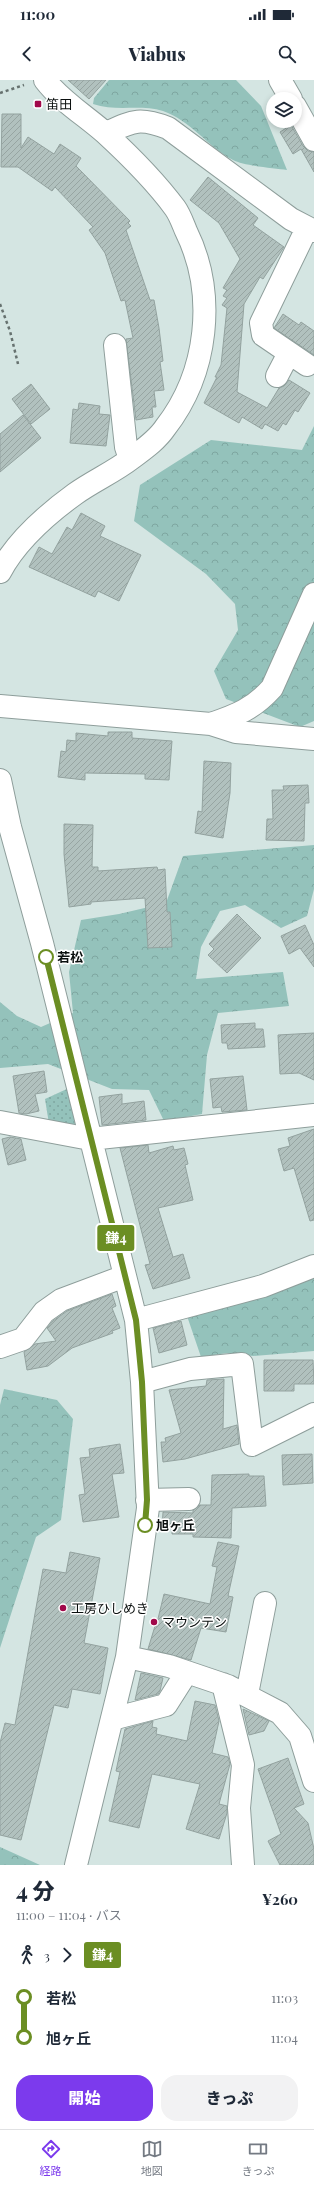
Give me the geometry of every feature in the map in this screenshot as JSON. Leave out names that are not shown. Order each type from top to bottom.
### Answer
[{"type":"street","points":[[2,562],[39,523],[76,494],[130,459],[165,429],[186,396],[195,372],[202,346],[205,316],[204,291],[200,267],[176,209],[142,170],[106,133],[45,80]]},
{"type":"street","points":[[280,80],[287,92]]},
{"type":"street","points":[[302,119],[314,140]]},
{"type":"street","points":[[106,133],[129,122],[148,121],[168,128],[291,219],[311,229],[261,323],[263,335],[298,359],[276,376]]},
{"type":"street","points":[[115,345],[126,447],[130,459]]},
{"type":"street","points":[[211,724],[244,712],[264,697],[272,688],[314,594]]},
{"type":"street","points":[[0,706],[211,724],[236,732],[314,739]]},
{"type":"street","points":[[0,780],[5,828],[46,958],[136,1320],[142,1382],[147,1500],[127,1657],[76,1865]]},
{"type":"street","points":[[0,1122],[90,1139],[314,1115]]},
{"type":"street","points":[[136,1320],[263,1286],[314,1266]]},
{"type":"street","points":[[0,1347],[23,1339],[44,1312],[60,1300],[125,1276]]},
{"type":"street","points":[[142,1382],[190,1369],[242,1364],[252,1445],[314,1414]]},
{"type":"street","points":[[147,1500],[189,1499]]},
{"type":"street","points":[[247,1694],[265,1603]]},
{"type":"street","points":[[127,1657],[187,1672],[223,1684],[247,1694],[280,1713],[300,1736],[314,1781]]},
{"type":"street","points":[[112,1718],[166,1705],[187,1672]]},
{"type":"street","points":[[223,1684],[243,1765],[239,1808],[242,1865]]},
{"type":"path","points":[[0,304],[10,331],[18,364]]},
{"type":"green space","points":[[109,80],[236,80],[261,106],[266,118],[266,128],[270,128],[287,170],[251,165],[233,160],[224,155],[182,121],[163,111],[146,108],[102,106],[93,104],[94,98]]},
{"type":"green space","points":[[314,426],[314,721],[300,727],[226,699],[214,671],[238,630],[235,604],[206,574],[134,521],[140,485],[211,440],[302,450]]},
{"type":"green space","points":[[314,845],[314,889],[307,916],[281,928],[245,905],[220,911],[201,947],[196,979],[283,972],[289,1006],[218,1013],[207,1055],[202,1114],[164,1121],[149,1090],[112,1089],[48,1064],[0,1068],[0,1002],[17,1016],[41,1027],[73,1013],[69,972],[81,920],[119,914],[166,903],[183,856]]},
{"type":"green space","points":[[69,1088],[75,1124],[49,1124],[45,1099]]},
{"type":"green space","points":[[314,1274],[314,1351],[253,1356],[227,1353],[201,1357],[186,1313]]},
{"type":"green space","points":[[4,1389],[57,1400],[73,1419],[61,1520],[36,1537],[0,1648],[0,1405]]},
{"type":"green space","points":[[0,1847],[40,1865],[0,1865]]},
{"type":"building","points":[[68,80],[106,80],[89,99]]},
{"type":"building","points":[[2,114],[21,114],[21,148],[28,137],[54,154],[60,144],[81,158],[76,166],[130,221],[128,223],[131,226],[126,230],[150,300],[154,300],[163,361],[160,362],[164,390],[154,391],[156,407],[152,407],[153,417],[136,420],[126,339],[133,338],[125,300],[121,301],[105,253],[89,230],[93,227],[55,187],[52,191],[18,167],[1,167]]},
{"type":"building","points":[[286,128],[293,128],[303,146],[308,151],[314,152],[314,172],[301,149],[293,154],[280,132]]},
{"type":"building","points":[[208,177],[258,218],[253,225],[284,247],[263,279],[260,277],[244,304],[237,392],[267,408],[279,388],[284,386],[289,380],[310,393],[298,412],[295,410],[286,425],[283,423],[278,431],[265,424],[262,429],[242,417],[239,423],[204,403],[217,377],[215,377],[221,365],[227,308],[222,305],[227,298],[223,296],[227,290],[223,288],[240,259],[219,223],[190,200]]},
{"type":"building","points":[[283,314],[299,325],[301,322],[314,331],[314,355],[274,328]]},
{"type":"building","points":[[31,384],[50,409],[31,424],[12,399]]},
{"type":"building","points":[[79,403],[100,406],[99,414],[110,415],[106,446],[70,443],[73,409],[78,410]]},
{"type":"building","points":[[23,415],[41,438],[0,472],[0,434]]},
{"type":"building","points":[[81,513],[105,526],[100,536],[141,555],[119,601],[98,591],[95,597],[29,567],[39,547],[52,554],[67,527],[72,530]]},
{"type":"building","points":[[108,732],[132,732],[132,738],[172,741],[169,780],[145,779],[145,774],[85,773],[85,780],[58,777],[61,751],[66,752],[67,740],[76,741],[76,733],[108,736]]},
{"type":"building","points":[[204,761],[231,763],[230,793],[223,838],[195,833],[198,811],[202,812]]},
{"type":"building","points":[[308,785],[309,803],[305,803],[304,841],[266,840],[267,819],[273,819],[272,790],[284,790],[283,786]]},
{"type":"building","points":[[64,824],[93,825],[92,867],[98,867],[98,871],[157,867],[158,870],[165,869],[167,912],[170,912],[172,947],[148,948],[145,898],[91,902],[91,904],[69,907],[64,854]]},
{"type":"building","points":[[237,914],[261,938],[227,973],[208,955],[214,949],[209,944]]},
{"type":"building","points":[[305,925],[314,945],[314,967],[300,948],[289,954],[281,936]]},
{"type":"building","points":[[255,1023],[255,1029],[263,1029],[265,1047],[228,1049],[227,1043],[222,1043],[221,1025]]},
{"type":"building","points":[[314,1033],[314,1080],[299,1073],[280,1074],[278,1035]]},
{"type":"building","points":[[44,1071],[47,1092],[35,1094],[39,1111],[26,1114],[19,1113],[13,1076]]},
{"type":"building","points":[[243,1076],[247,1110],[222,1112],[221,1107],[213,1108],[210,1079]]},
{"type":"building","points":[[122,1094],[122,1104],[144,1101],[146,1120],[102,1125],[99,1097]]},
{"type":"building","points":[[314,1129],[314,1220],[310,1221],[294,1168],[284,1171],[278,1149],[290,1146],[288,1138]]},
{"type":"building","points":[[10,1137],[21,1139],[26,1160],[8,1165],[2,1139]]},
{"type":"building","points":[[148,1145],[149,1153],[173,1146],[174,1150],[184,1148],[188,1164],[185,1165],[193,1200],[158,1208],[173,1257],[183,1254],[190,1278],[153,1289],[145,1265],[150,1264],[120,1148]]},
{"type":"building","points":[[112,1294],[116,1306],[112,1308],[120,1328],[112,1331],[113,1333],[72,1348],[48,1366],[27,1370],[24,1352],[35,1344],[56,1341],[47,1328],[53,1321],[67,1311]]},
{"type":"building","points":[[181,1321],[187,1345],[159,1353],[153,1328]]},
{"type":"building","points":[[264,1360],[313,1360],[314,1384],[294,1384],[294,1391],[264,1391]]},
{"type":"building","points":[[224,1379],[223,1429],[237,1425],[239,1444],[185,1459],[163,1462],[161,1442],[166,1442],[165,1438],[181,1433],[169,1390],[206,1386],[207,1380]]},
{"type":"building","points":[[120,1444],[124,1473],[112,1474],[119,1517],[83,1522],[79,1495],[85,1494],[80,1458],[90,1457],[89,1449]]},
{"type":"building","points":[[312,1454],[313,1483],[283,1485],[282,1455]]},
{"type":"building","points":[[249,1474],[249,1476],[264,1476],[266,1506],[232,1508],[231,1538],[193,1537],[193,1534],[172,1534],[172,1528],[162,1528],[163,1512],[193,1513],[193,1510],[200,1505],[211,1505],[212,1475]]},
{"type":"building","points":[[218,1542],[239,1546],[228,1596],[233,1597],[226,1632],[201,1628],[191,1660],[148,1649],[155,1626],[156,1627],[164,1594],[210,1604],[217,1567],[212,1566]]},
{"type":"building","name":"工房ひしめき","points":[[70,1552],[100,1558],[84,1643],[108,1648],[100,1694],[72,1689],[68,1708],[54,1705],[21,1840],[0,1835],[0,1743],[5,1723],[15,1725],[43,1569],[66,1573]]},
{"type":"building","points":[[141,1673],[163,1678],[158,1694],[135,1700]]},
{"type":"building","points":[[195,1701],[215,1705],[219,1721],[212,1753],[228,1757],[230,1764],[219,1804],[227,1806],[227,1813],[219,1839],[186,1829],[200,1784],[152,1774],[139,1828],[109,1821],[120,1772],[116,1771],[125,1729],[153,1721],[152,1727],[157,1728],[156,1734],[187,1741]]},
{"type":"building","points":[[243,1709],[269,1721],[264,1731],[249,1735]]},
{"type":"building","points":[[288,1758],[304,1804],[294,1808],[308,1823],[314,1849],[314,1865],[280,1865],[268,1841],[281,1834],[258,1769]]},
{"type":"bus line","name":"鎌4","points":[[46,957],[136,1320],[142,1382],[148,1508],[145,1525]]},
{"type":"place","name":"笛田","points":[[38,104]]},
{"type":"place","name":"若松","points":[[46,957]]},
{"type":"place","name":"旭ヶ丘","points":[[145,1525]]},
{"type":"place","name":"工房ひしめき","points":[[63,1608]]},
{"type":"place","name":"マウンテン","points":[[154,1622]]}]
